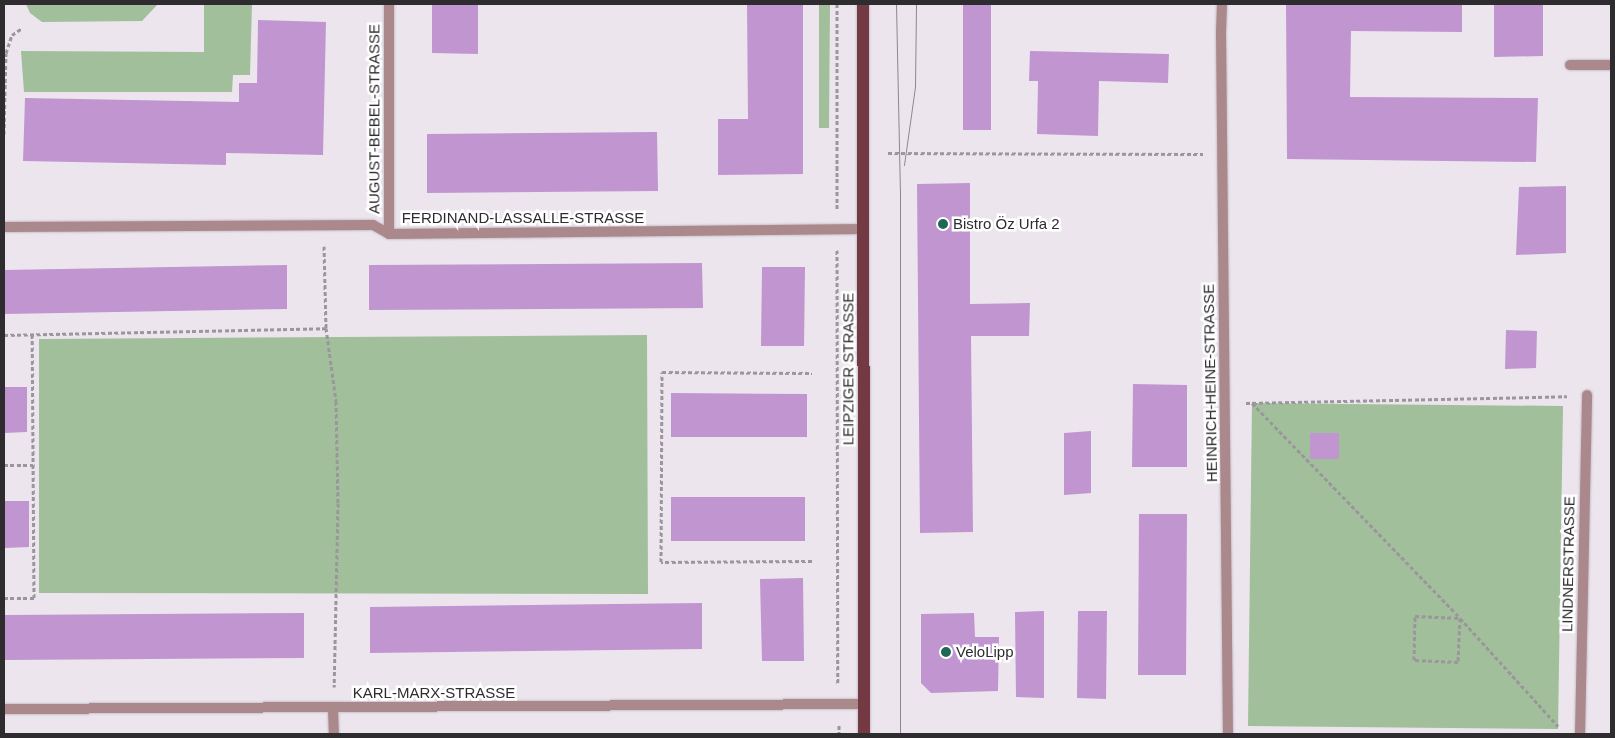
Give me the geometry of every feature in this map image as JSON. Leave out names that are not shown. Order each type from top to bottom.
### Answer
[{"type":"main road","name":"LEIPZIGER STRASSE","points":[[863,4],[864,734]]},
{"type":"street","name":"AUGUST-BEBEL-STRASSE","points":[[389,4],[390,234]]},
{"type":"street","name":"HEINRICH-HEINE-STRASSE","points":[[1222,4],[1228,734]]},
{"type":"street","points":[[1570,66],[1611,65]]},
{"type":"street","name":"FERDINAND-LASSALLE-STRASSE","points":[[4,227],[373,225],[390,234],[864,229]]},
{"type":"street","name":"LINDNERSTRASSE","points":[[1580,734],[1586,395]]},
{"type":"street","name":"KARL-MARX-STRASSE","points":[[4,709],[333,709],[864,704]]},
{"type":"street","points":[[333,709],[334,734]]},
{"type":"path","points":[[837,4],[839,734]]},
{"type":"path","points":[[4,134],[6,53],[12,35],[21,29]]},
{"type":"path","points":[[888,153],[1222,154]]},
{"type":"path","points":[[324,244],[326,328],[336,401],[338,503],[334,695]]},
{"type":"path","points":[[4,335],[326,328]]},
{"type":"path","points":[[4,598],[34,598],[32,334]]},
{"type":"path","points":[[812,373],[662,372],[661,562],[812,561]]},
{"type":"path","points":[[1225,404],[1586,395]]},
{"type":"path","points":[[1252,403],[1460,618],[1566,734]]},
{"type":"path","points":[[4,465],[33,465]]},
{"type":"path","points":[[1415,616],[1460,618],[1458,662],[1414,660],[1415,616]]},
{"type":"green space","points":[[26,4],[158,4],[142,21],[42,22],[30,13]]},
{"type":"green space","points":[[204,4],[252,4],[250,75],[233,75],[232,92],[24,92],[21,51],[204,52]]},
{"type":"green space","points":[[819,4],[830,4],[829,128],[819,128]]},
{"type":"green space","points":[[647,335],[648,594],[39,593],[39,339]]},
{"type":"green space","points":[[1252,403],[1563,406],[1558,729],[1248,726]]},
{"type":"building","points":[[432,4],[478,4],[478,54],[432,53]]},
{"type":"building","points":[[747,4],[803,4],[803,174],[718,175],[718,119],[748,119]]},
{"type":"building","points":[[963,4],[991,4],[991,130],[963,130]]},
{"type":"building","points":[[1286,4],[1462,4],[1462,32],[1351,31],[1350,97],[1538,98],[1536,162],[1287,159]]},
{"type":"building","points":[[1494,4],[1543,4],[1543,56],[1494,57]]},
{"type":"building","points":[[258,20],[326,22],[323,155],[226,153],[226,165],[23,161],[25,98],[239,102],[239,83],[257,83]]},
{"type":"building","points":[[1030,51],[1169,54],[1168,83],[1099,81],[1098,136],[1037,134],[1038,81],[1029,81]]},
{"type":"building","points":[[657,132],[658,191],[427,193],[427,134]]},
{"type":"building","points":[[970,183],[970,304],[1030,303],[1029,336],[971,336],[973,532],[920,533],[917,184]]},
{"type":"building","points":[[1566,186],[1566,253],[1516,255],[1519,187]]},
{"type":"building","points":[[702,263],[703,308],[369,310],[369,265]]},
{"type":"building","points":[[287,265],[287,309],[4,314],[4,270]]},
{"type":"building","points":[[762,267],[805,267],[804,346],[761,346]]},
{"type":"building","points":[[1506,330],[1537,331],[1536,368],[1505,369]]},
{"type":"building","points":[[1133,384],[1187,385],[1187,467],[1132,467]]},
{"type":"building","points":[[4,387],[27,387],[27,432],[4,433]]},
{"type":"building","points":[[671,393],[807,394],[807,437],[671,437]]},
{"type":"building","points":[[1091,431],[1091,493],[1064,495],[1064,433]]},
{"type":"building","points":[[1310,433],[1339,433],[1339,459],[1310,459]]},
{"type":"building","points":[[671,497],[805,497],[805,541],[671,541]]},
{"type":"building","points":[[4,501],[29,501],[29,547],[4,548]]},
{"type":"building","points":[[1139,514],[1187,514],[1186,675],[1138,675]]},
{"type":"building","points":[[803,578],[804,661],[762,661],[760,579]]},
{"type":"building","points":[[702,603],[702,649],[370,653],[370,607]]},
{"type":"building","points":[[1044,611],[1044,698],[1016,697],[1015,612]]},
{"type":"building","points":[[1078,611],[1107,611],[1106,699],[1077,698]]},
{"type":"building","points":[[304,613],[304,658],[4,660],[4,615]]},
{"type":"building","points":[[974,613],[975,637],[999,637],[998,691],[931,693],[921,683],[921,614]]},
{"type":"tram line","points":[[896,4],[900,190],[900,734]]},
{"type":"tram line","points":[[904,165],[915,87],[916,4]]},
{"type":"place","name":"Bistro Öz Urfa 2","points":[[943,224]]},
{"type":"place","name":"VeloLipp","points":[[946,652]]}]
